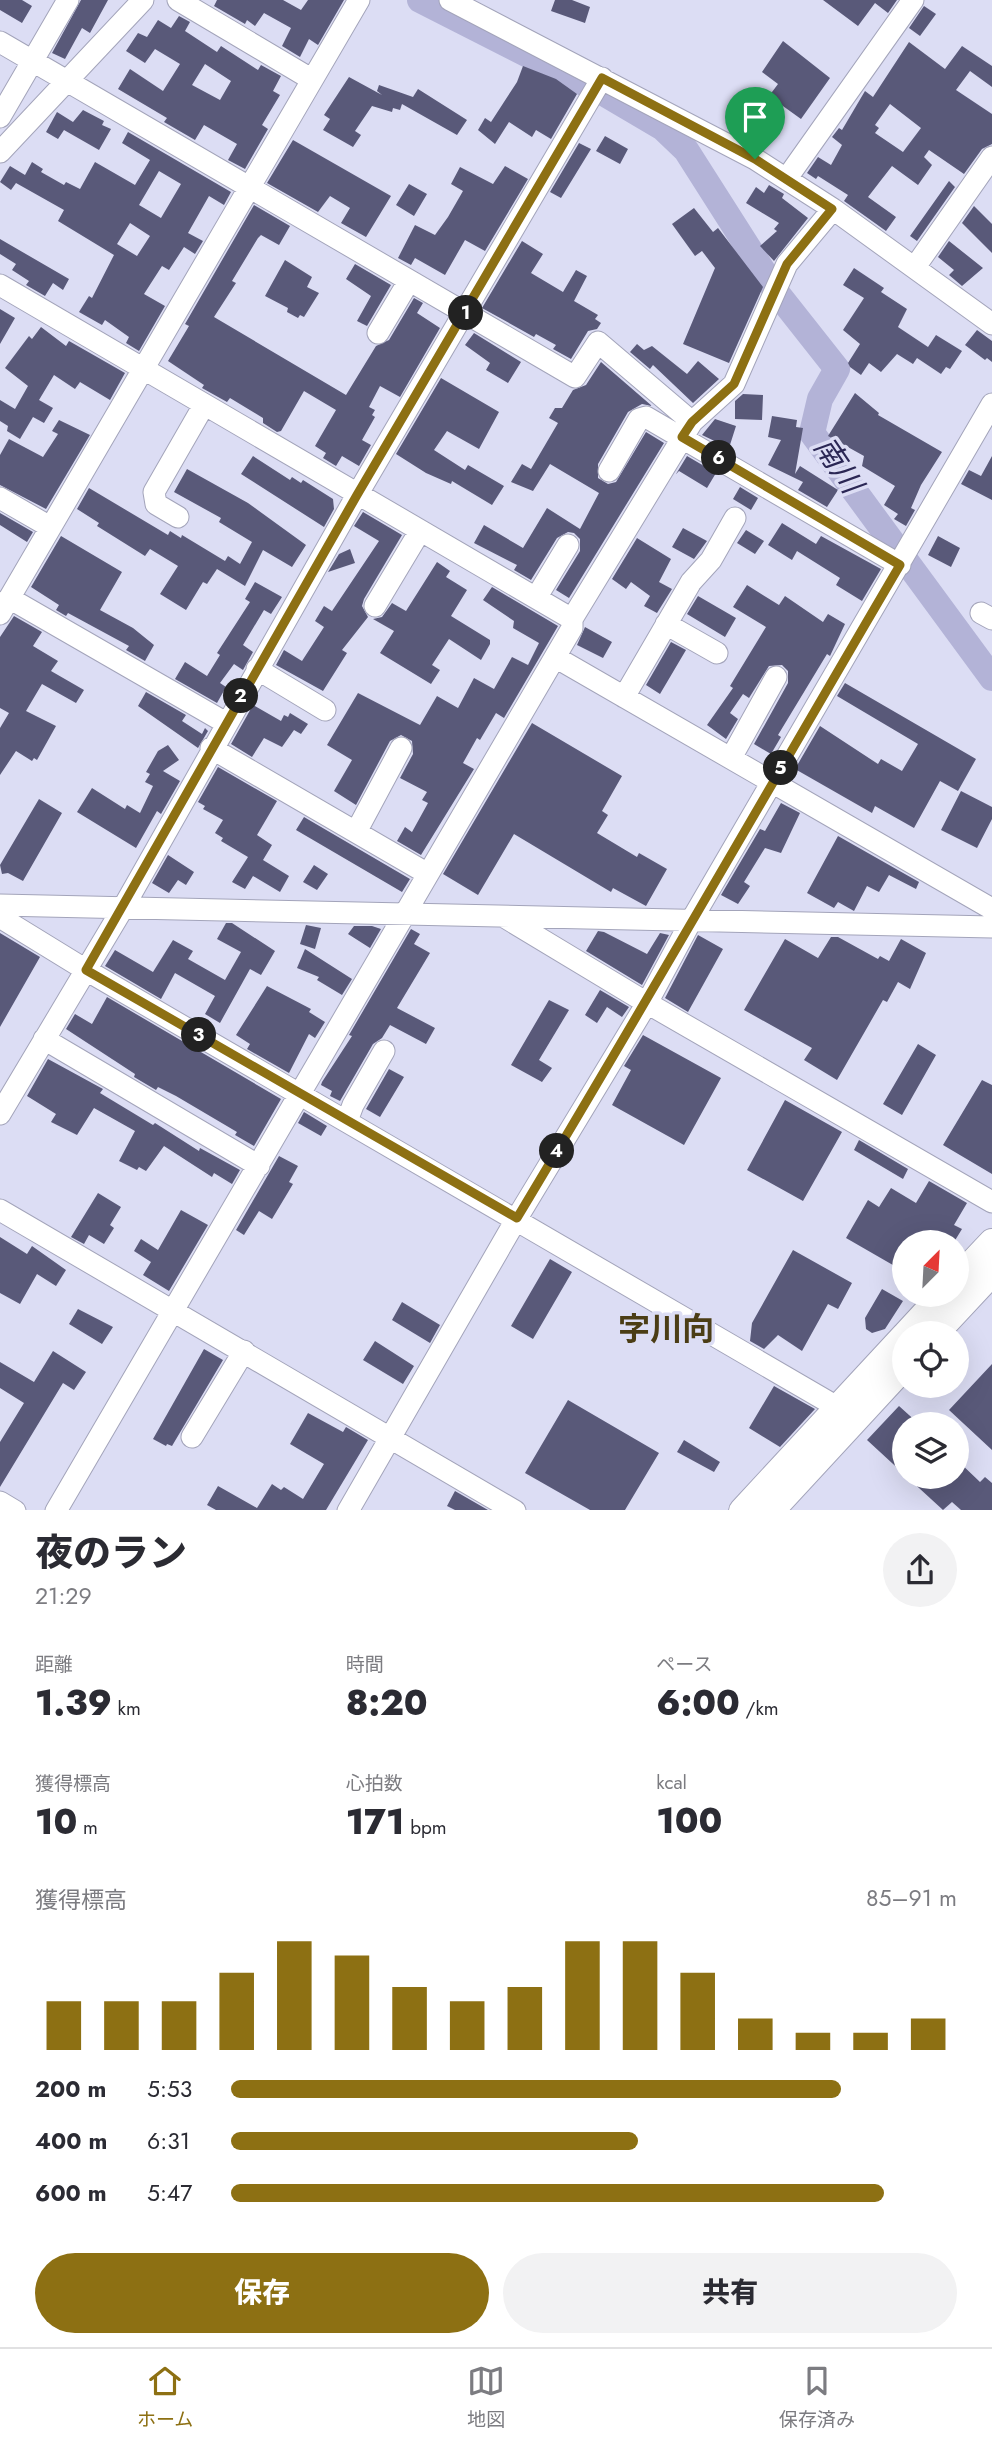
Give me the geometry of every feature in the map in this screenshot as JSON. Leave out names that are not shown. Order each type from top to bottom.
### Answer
[{"type":"main road","points":[[970,1265],[992,1242]]},
{"type":"main road","points":[[947,1321],[992,1273]]},
{"type":"main road","points":[[917,1321],[931,1307]]},
{"type":"main road","points":[[742,1510],[892,1348]]},
{"type":"main road","points":[[771,1510],[892,1380]]},
{"type":"street","points":[[0,117],[68,0]]},
{"type":"street","points":[[0,152],[143,0]]},
{"type":"street","points":[[178,0],[311,79]]},
{"type":"street","points":[[226,723],[5,606],[359,0]]},
{"type":"street","points":[[450,0],[787,178],[992,324]]},
{"type":"street","points":[[787,178],[913,0]]},
{"type":"street","points":[[0,42],[575,377],[598,342],[687,430],[900,565]]},
{"type":"street","points":[[0,1114],[123,908],[211,748],[357,495],[602,78]]},
{"type":"street","points":[[915,267],[992,157]]},
{"type":"street","points":[[57,1510],[572,628],[572,619],[687,430],[734,384],[787,264],[832,209]]},
{"type":"street","points":[[378,332],[409,281]]},
{"type":"street","points":[[0,285],[572,619]]},
{"type":"street","points":[[348,1510],[517,1218],[647,1003],[691,921],[992,404]]},
{"type":"street","points":[[178,517],[156,505],[153,492],[204,405]]},
{"type":"street","points":[[609,471],[640,418],[646,417],[687,430]]},
{"type":"street","points":[[0,498],[51,527]]},
{"type":"street","points":[[624,697],[691,582],[711,560],[735,518]]},
{"type":"street","points":[[375,606],[420,531]]},
{"type":"street","points":[[536,598],[568,545]]},
{"type":"street","points":[[666,624],[717,653]]},
{"type":"street","points":[[555,657],[990,902]]},
{"type":"street","points":[[257,669],[324,710]]},
{"type":"street","points":[[731,758],[776,677]]},
{"type":"street","points":[[211,748],[428,874]]},
{"type":"street","points":[[356,832],[401,748]]},
{"type":"street","points":[[0,905],[992,927]]},
{"type":"street","points":[[0,912],[3,919],[86,970],[517,1218],[837,1407]]},
{"type":"street","points":[[505,916],[647,1003],[992,1202]]},
{"type":"street","points":[[44,1039],[259,1166]]},
{"type":"street","points":[[347,1121],[353,1105],[384,1051]]},
{"type":"street","points":[[0,1210],[515,1510]]},
{"type":"street","points":[[192,1437],[244,1351]]},
{"type":"street","points":[[0,1502],[15,1510]]},
{"type":"building","points":[[0,0],[22,0],[32,6],[22,23],[0,10]]},
{"type":"building","points":[[81,0],[108,0],[90,33],[82,28],[65,59],[52,53]]},
{"type":"building","points":[[217,0],[283,0],[301,10],[308,0],[344,0],[318,45],[309,39],[300,57],[282,46],[291,28],[264,13],[255,26],[247,20],[245,24],[214,6]]},
{"type":"building","points":[[555,0],[572,0],[590,7],[585,23],[551,11]]},
{"type":"building","points":[[823,0],[897,0],[888,13],[875,3],[858,26]]},
{"type":"building","points":[[924,6],[936,14],[920,36],[909,28]]},
{"type":"building","points":[[179,16],[190,22],[185,31],[217,52],[221,46],[258,70],[261,65],[281,76],[273,91],[280,95],[262,125],[268,129],[245,169],[228,160],[237,144],[204,125],[195,140],[164,122],[167,118],[118,89],[130,69],[163,91],[180,64],[155,49],[145,63],[126,51],[138,33],[147,37],[158,20],[171,28]],"holes":[[[205,64],[231,81],[220,100],[192,85]]]},
{"type":"building","points":[[783,41],[830,78],[801,119],[769,96],[778,84],[762,72]]},
{"type":"building","points":[[909,42],[945,69],[962,46],[992,66],[992,87],[970,71],[956,90],[992,114],[992,144],[982,149],[964,174],[929,150],[924,157],[932,165],[918,185],[892,166],[868,197],[896,217],[886,231],[844,201],[848,195],[818,176],[816,179],[807,173],[818,157],[831,165],[842,145],[832,137],[839,128],[842,130],[865,91],[873,97]],"holes":[[[890,104],[921,128],[903,152],[875,133],[879,128],[875,125]]]},
{"type":"building","points":[[523,66],[556,79],[577,94],[551,139],[536,130],[532,137],[509,122],[495,144],[478,130],[485,118],[491,122],[517,82]]},
{"type":"building","points":[[349,77],[382,95],[377,91],[379,85],[413,97],[418,89],[467,120],[457,135],[402,104],[400,110],[393,108],[392,112],[372,106],[355,131],[361,135],[353,147],[323,130],[330,119],[324,115]]},
{"type":"building","points":[[83,110],[104,121],[102,125],[111,129],[99,150],[64,130],[58,139],[46,132],[57,112],[73,122]]},
{"type":"building","points":[[128,132],[231,192],[224,205],[209,196],[188,233],[203,241],[195,254],[184,247],[169,270],[162,266],[144,294],[165,306],[139,351],[126,343],[129,337],[105,320],[102,325],[79,312],[89,296],[92,298],[114,255],[58,221],[64,210],[16,183],[11,190],[0,182],[10,166],[25,175],[32,162],[43,169],[41,172],[64,185],[66,182],[80,189],[95,162],[135,185],[150,160],[122,143]],"holes":[[[159,171],[181,184],[161,218],[139,205]],[[130,223],[150,236],[137,256],[117,244]]]},
{"type":"building","points":[[605,136],[628,149],[620,164],[596,151]]},
{"type":"building","points":[[293,140],[391,196],[366,237],[341,223],[350,208],[330,196],[318,212],[267,183]]},
{"type":"building","points":[[579,143],[591,149],[561,198],[550,192]]},
{"type":"building","points":[[505,166],[528,179],[485,251],[465,240],[445,275],[415,258],[411,265],[398,258],[415,225],[435,235],[448,217],[463,191],[451,184],[460,167],[493,184]]},
{"type":"building","points":[[949,181],[955,187],[917,241],[910,236]]},
{"type":"building","points":[[409,184],[427,194],[414,216],[396,205]]},
{"type":"building","points":[[769,185],[784,194],[782,198],[808,218],[774,261],[760,246],[777,231],[774,229],[779,223],[746,203],[756,187],[764,193]]},
{"type":"building","points":[[254,205],[290,226],[279,245],[261,235],[258,238],[232,281],[236,283],[214,317],[346,395],[376,346],[389,340],[414,298],[423,303],[417,313],[440,328],[400,397],[380,386],[369,407],[375,410],[372,415],[375,417],[362,440],[371,445],[359,466],[342,456],[336,466],[323,458],[326,453],[315,446],[336,410],[304,391],[281,431],[277,432],[263,423],[263,418],[230,398],[227,402],[202,388],[204,385],[168,361],[189,326],[185,324]]},
{"type":"building","points":[[974,206],[992,224],[992,253],[962,223]]},
{"type":"building","points":[[694,208],[713,232],[718,228],[763,287],[729,363],[683,344],[715,268],[702,251],[695,256],[672,224]]},
{"type":"building","points":[[0,239],[69,279],[63,290],[53,283],[45,296],[26,285],[29,281],[12,270],[16,264],[0,254]]},
{"type":"building","points":[[522,241],[543,254],[531,273],[563,292],[576,270],[587,276],[574,301],[598,315],[595,319],[601,323],[597,329],[588,331],[571,359],[553,349],[556,345],[536,334],[534,337],[482,308]]},
{"type":"building","points":[[949,241],[983,268],[962,286],[949,275],[954,270],[938,257]]},
{"type":"building","points":[[285,260],[312,277],[307,287],[319,293],[304,317],[300,315],[298,318],[287,312],[288,308],[265,296]]},
{"type":"building","points":[[355,264],[391,285],[367,326],[357,321],[371,296],[346,279]]},
{"type":"building","points":[[854,268],[884,288],[881,292],[907,309],[898,327],[928,347],[936,335],[962,351],[950,369],[946,367],[941,374],[917,358],[913,364],[897,354],[881,372],[869,363],[861,375],[850,367],[848,363],[860,344],[843,330],[864,298],[843,285]]},
{"type":"building","points":[[0,309],[15,318],[0,344]]},
{"type":"building","points":[[41,327],[66,346],[69,341],[125,373],[110,400],[80,382],[75,389],[54,375],[39,400],[53,408],[44,423],[33,417],[20,439],[7,431],[8,426],[0,421],[0,400],[15,409],[28,386],[5,368],[29,336],[32,339]]},
{"type":"building","points":[[977,330],[992,341],[992,362],[965,345]]},
{"type":"building","points":[[474,333],[521,362],[508,383],[486,370],[490,363],[465,345]]},
{"type":"building","points":[[637,344],[644,350],[652,346],[687,374],[698,361],[719,379],[693,403],[653,365],[650,369],[630,352]]},
{"type":"building","points":[[601,362],[652,406],[642,404],[628,412],[598,464],[598,478],[608,484],[616,482],[646,432],[664,443],[569,598],[556,590],[580,551],[580,539],[574,533],[568,532],[557,538],[531,580],[514,570],[517,565],[474,543],[484,525],[523,548],[547,508],[580,529],[599,493],[550,464],[533,491],[511,482],[522,464],[531,469],[558,423],[549,418],[555,408],[562,408],[573,390],[586,385]]},
{"type":"building","points":[[441,378],[499,412],[479,449],[447,431],[434,450],[465,470],[468,465],[504,486],[492,505],[452,481],[451,484],[426,473],[396,454]]},
{"type":"building","points":[[855,393],[879,413],[878,415],[942,452],[921,485],[911,508],[915,510],[906,526],[894,519],[898,514],[884,505],[895,486],[862,466],[864,456],[828,436]]},
{"type":"building","points":[[743,394],[763,395],[762,420],[735,419],[735,401]]},
{"type":"building","points":[[772,416],[797,420],[796,427],[803,428],[795,474],[800,466],[838,490],[827,507],[798,490],[803,482],[768,465],[781,440],[768,437]]},
{"type":"building","points":[[715,419],[736,426],[729,448],[702,435]]},
{"type":"building","points":[[59,420],[90,435],[46,509],[0,485],[0,455],[9,439],[43,457],[58,434],[52,431]]},
{"type":"building","points":[[253,456],[290,480],[292,477],[301,483],[303,480],[333,499],[334,509],[324,527],[241,474]]},
{"type":"building","points":[[687,456],[716,473],[707,488],[679,471],[676,474]]},
{"type":"building","points":[[992,456],[992,500],[961,484],[969,470],[981,476]]},
{"type":"building","points":[[187,469],[248,503],[306,545],[292,567],[263,550],[245,586],[217,569],[207,584],[203,582],[186,610],[160,594],[178,566],[150,549],[145,556],[97,526],[99,523],[77,509],[89,488],[168,535],[170,531],[181,538],[182,535],[225,561],[228,556],[240,564],[252,542],[219,522],[221,518],[174,492]]},
{"type":"building","points":[[740,487],[758,498],[751,510],[733,499]]},
{"type":"building","points":[[363,512],[402,535],[364,599],[362,606],[368,617],[342,650],[347,653],[323,691],[276,665],[284,650],[302,661],[324,627],[315,621],[324,606],[332,611],[379,541],[354,526]]},
{"type":"building","points":[[0,513],[33,532],[27,542],[0,525]]},
{"type":"building","points":[[782,523],[816,544],[821,536],[881,569],[862,601],[836,585],[840,578],[797,551],[792,560],[768,545]]},
{"type":"building","points":[[683,528],[707,541],[694,559],[672,547]]},
{"type":"building","points":[[746,530],[764,541],[755,554],[737,543]]},
{"type":"building","points":[[61,536],[122,572],[100,610],[133,628],[154,645],[145,661],[126,650],[129,646],[68,613],[66,616],[56,610],[59,605],[31,587]]},
{"type":"building","points":[[938,536],[960,548],[951,567],[928,555]]},
{"type":"building","points":[[637,538],[671,559],[659,582],[672,589],[657,613],[644,606],[650,596],[631,582],[626,589],[612,579]]},
{"type":"building","points":[[350,549],[355,563],[328,572],[339,554]]},
{"type":"building","points":[[437,562],[450,571],[446,577],[467,590],[451,616],[490,640],[490,644],[481,660],[449,639],[432,665],[440,670],[431,684],[380,653],[394,631],[373,619],[382,617],[392,603],[406,611]]},
{"type":"building","points":[[255,582],[282,597],[271,614],[264,610],[243,645],[253,652],[243,670],[234,664],[220,683],[226,687],[217,703],[175,679],[185,662],[207,676],[220,655],[217,653],[250,602],[245,599]]},
{"type":"building","points":[[747,585],[779,605],[785,596],[823,622],[828,614],[845,624],[830,656],[827,654],[778,735],[781,737],[771,754],[754,744],[788,683],[788,671],[782,665],[769,666],[749,698],[743,694],[730,713],[738,719],[726,739],[707,725],[733,688],[730,686],[766,627],[733,607]]},
{"type":"building","points":[[492,587],[558,626],[504,718],[496,713],[480,740],[477,738],[463,763],[474,769],[421,855],[397,841],[405,827],[412,832],[428,803],[422,800],[427,792],[400,778],[413,754],[412,741],[401,735],[390,741],[356,805],[334,791],[352,760],[327,745],[358,693],[420,725],[437,696],[458,708],[474,678],[494,689],[512,657],[528,665],[539,643],[513,628],[514,621],[483,600]]},
{"type":"building","points":[[698,596],[736,618],[725,637],[687,614]]},
{"type":"building","points":[[14,616],[42,632],[33,646],[58,661],[51,671],[84,690],[76,703],[42,684],[26,711],[56,726],[37,760],[34,758],[32,761],[16,751],[0,775],[0,728],[9,713],[0,708],[0,637]]},
{"type":"building","points":[[585,627],[612,642],[603,658],[577,645]]},
{"type":"building","points":[[671,642],[686,650],[660,694],[646,685]]},
{"type":"building","points":[[845,683],[976,759],[958,791],[940,781],[914,828],[875,806],[872,813],[795,769],[820,726],[878,764],[881,759],[902,771],[918,744],[837,696]]},
{"type":"building","points":[[146,692],[186,715],[182,721],[202,734],[205,728],[208,731],[198,748],[138,706]]},
{"type":"building","points":[[253,705],[281,721],[284,715],[288,717],[290,713],[308,724],[301,734],[294,730],[282,747],[264,738],[252,757],[231,744]]},
{"type":"building","points":[[532,723],[622,776],[602,811],[608,815],[597,833],[637,857],[639,853],[667,869],[646,906],[613,888],[611,892],[514,834],[478,895],[443,874]]},
{"type":"building","points":[[168,745],[179,760],[163,771],[180,781],[161,814],[157,811],[136,848],[77,812],[92,788],[125,809],[127,805],[140,813],[153,786],[145,782],[150,774],[146,772],[158,751]]},
{"type":"building","points":[[218,767],[277,801],[257,835],[272,845],[263,860],[289,876],[280,892],[253,876],[245,889],[232,882],[248,857],[221,841],[223,838],[215,833],[223,820],[203,809],[205,806],[198,802]]},
{"type":"building","points":[[961,791],[992,807],[992,819],[977,848],[941,830]]},
{"type":"building","points":[[39,799],[62,813],[23,881],[8,873],[2,874],[0,865]]},
{"type":"building","points":[[781,803],[800,813],[781,853],[765,848],[744,882],[750,886],[738,904],[721,895],[760,829],[765,831]]},
{"type":"building","points":[[304,817],[410,879],[402,892],[296,830]]},
{"type":"building","points":[[838,836],[919,882],[916,889],[889,875],[879,892],[867,886],[854,911],[838,902],[834,908],[807,893]]},
{"type":"building","points":[[168,855],[194,872],[186,885],[178,880],[169,893],[152,883]]},
{"type":"building","points":[[314,865],[328,874],[317,890],[303,882]]},
{"type":"building","points":[[226,923],[232,923],[275,951],[261,975],[250,969],[220,1023],[205,1014],[215,996],[175,973],[161,999],[105,966],[115,950],[153,972],[173,940],[193,951],[188,959],[225,980],[241,952],[217,939]]},
{"type":"building","points":[[306,925],[321,928],[315,949],[300,944]]},
{"type":"building","points":[[354,926],[381,929],[370,948],[348,934]]},
{"type":"building","points":[[411,929],[420,934],[414,944],[430,953],[397,1008],[435,1028],[426,1044],[390,1025],[382,1038],[373,1044],[340,1101],[330,1096],[332,1091],[321,1085],[322,1082],[352,1036],[349,1035]]},
{"type":"building","points":[[598,931],[647,954],[660,933],[669,935],[642,985],[586,951]]},
{"type":"building","points":[[0,933],[40,957],[0,1027]]},
{"type":"building","points":[[698,935],[723,949],[688,1012],[665,998]]},
{"type":"building","points":[[831,937],[838,937],[878,959],[880,956],[889,961],[901,939],[926,953],[910,989],[898,982],[887,1002],[883,1000],[837,1080],[804,1060],[812,1048],[744,1010],[785,939],[818,958]]},
{"type":"building","points":[[305,949],[352,979],[342,995],[317,980],[319,977],[297,968]]},
{"type":"building","points":[[267,986],[311,1009],[309,1012],[325,1022],[315,1038],[309,1034],[289,1073],[247,1049],[250,1044],[236,1035]]},
{"type":"building","points":[[600,990],[629,1007],[622,1017],[607,1007],[597,1023],[585,1015]]},
{"type":"building","points":[[107,997],[281,1099],[254,1146],[235,1135],[237,1132],[176,1096],[158,1087],[156,1090],[134,1077],[135,1074],[66,1029],[75,1014],[92,1024]]},
{"type":"building","points":[[549,1000],[569,1010],[539,1060],[552,1068],[542,1082],[511,1065]]},
{"type":"building","points":[[643,1035],[721,1078],[684,1145],[612,1105],[631,1070],[624,1066]]},
{"type":"building","points":[[918,1044],[936,1055],[902,1115],[883,1104]]},
{"type":"building","points":[[48,1059],[103,1089],[100,1093],[153,1125],[155,1123],[199,1151],[200,1148],[240,1170],[232,1184],[214,1173],[212,1177],[164,1146],[146,1171],[139,1167],[137,1170],[119,1161],[135,1131],[94,1108],[77,1135],[51,1122],[56,1114],[27,1096]]},
{"type":"building","points":[[389,1069],[404,1077],[380,1117],[366,1109]]},
{"type":"building","points":[[982,1080],[992,1085],[992,1174],[943,1145]]},
{"type":"building","points":[[785,1100],[842,1132],[803,1201],[747,1170]]},
{"type":"building","points":[[304,1112],[327,1126],[321,1136],[298,1123]]},
{"type":"building","points":[[859,1140],[908,1169],[903,1179],[854,1150]]},
{"type":"building","points":[[279,1156],[298,1166],[289,1182],[293,1184],[272,1219],[259,1211],[244,1235],[236,1230]]},
{"type":"building","points":[[929,1181],[967,1203],[954,1225],[962,1229],[892,1230],[892,1265],[846,1238],[868,1200],[879,1207],[891,1188],[916,1203]]},
{"type":"building","points":[[98,1193],[121,1207],[110,1225],[114,1228],[104,1244],[89,1235],[84,1244],[71,1237]]},
{"type":"building","points":[[181,1210],[208,1225],[169,1291],[143,1275],[151,1262],[134,1251],[141,1239],[158,1250]]},
{"type":"building","points":[[0,1237],[27,1254],[32,1246],[66,1270],[56,1286],[37,1274],[20,1304],[0,1293]]},
{"type":"building","points":[[793,1250],[852,1283],[838,1309],[828,1304],[802,1351],[778,1335],[764,1349],[750,1341],[752,1323]]},
{"type":"building","points":[[550,1259],[572,1272],[533,1339],[511,1326]]},
{"type":"building","points":[[882,1289],[892,1295],[892,1307],[899,1307],[885,1329],[872,1333],[866,1329],[865,1318]]},
{"type":"building","points":[[402,1302],[440,1325],[430,1343],[392,1320]]},
{"type":"building","points":[[78,1309],[113,1327],[102,1344],[69,1324]]},
{"type":"building","points":[[375,1341],[414,1366],[403,1384],[363,1360]]},
{"type":"building","points":[[204,1349],[223,1360],[172,1446],[166,1446],[153,1439]]},
{"type":"building","points":[[53,1351],[86,1372],[74,1390],[63,1383],[0,1487],[0,1442],[24,1403],[0,1388],[0,1362],[34,1382]]},
{"type":"building","points":[[992,1364],[992,1450],[969,1429],[969,1412],[949,1410],[960,1398],[969,1398],[969,1389]]},
{"type":"building","points":[[774,1386],[815,1409],[780,1447],[749,1428]]},
{"type":"building","points":[[568,1400],[659,1453],[625,1510],[590,1510],[525,1473]]},
{"type":"building","points":[[899,1406],[906,1412],[893,1412]]},
{"type":"building","points":[[308,1413],[343,1432],[346,1427],[368,1440],[326,1510],[216,1510],[207,1505],[218,1486],[257,1508],[272,1484],[281,1490],[284,1487],[303,1499],[324,1464],[290,1444]]},
{"type":"building","points":[[892,1413],[892,1463],[867,1440]]},
{"type":"building","points":[[684,1440],[720,1462],[714,1472],[677,1452]]},
{"type":"building","points":[[969,1471],[980,1482],[985,1477],[992,1483],[992,1510],[961,1510],[952,1502],[943,1510],[920,1489],[969,1489]]},
{"type":"building","points":[[455,1491],[488,1510],[455,1510],[447,1506]]},
{"type":"waterway","name":"南川","points":[[420,0],[607,95],[663,128],[686,150],[777,293],[837,369],[820,399],[812,433],[992,678]]},
{"type":"district","name":"字川向","points":[[666,1329]]},
{"type":"route","points":[[602,78],[755,159],[832,209],[787,264],[734,384],[692,422],[682,437],[900,565],[691,921],[647,1003],[517,1218],[86,970],[357,495],[602,78]]}]
